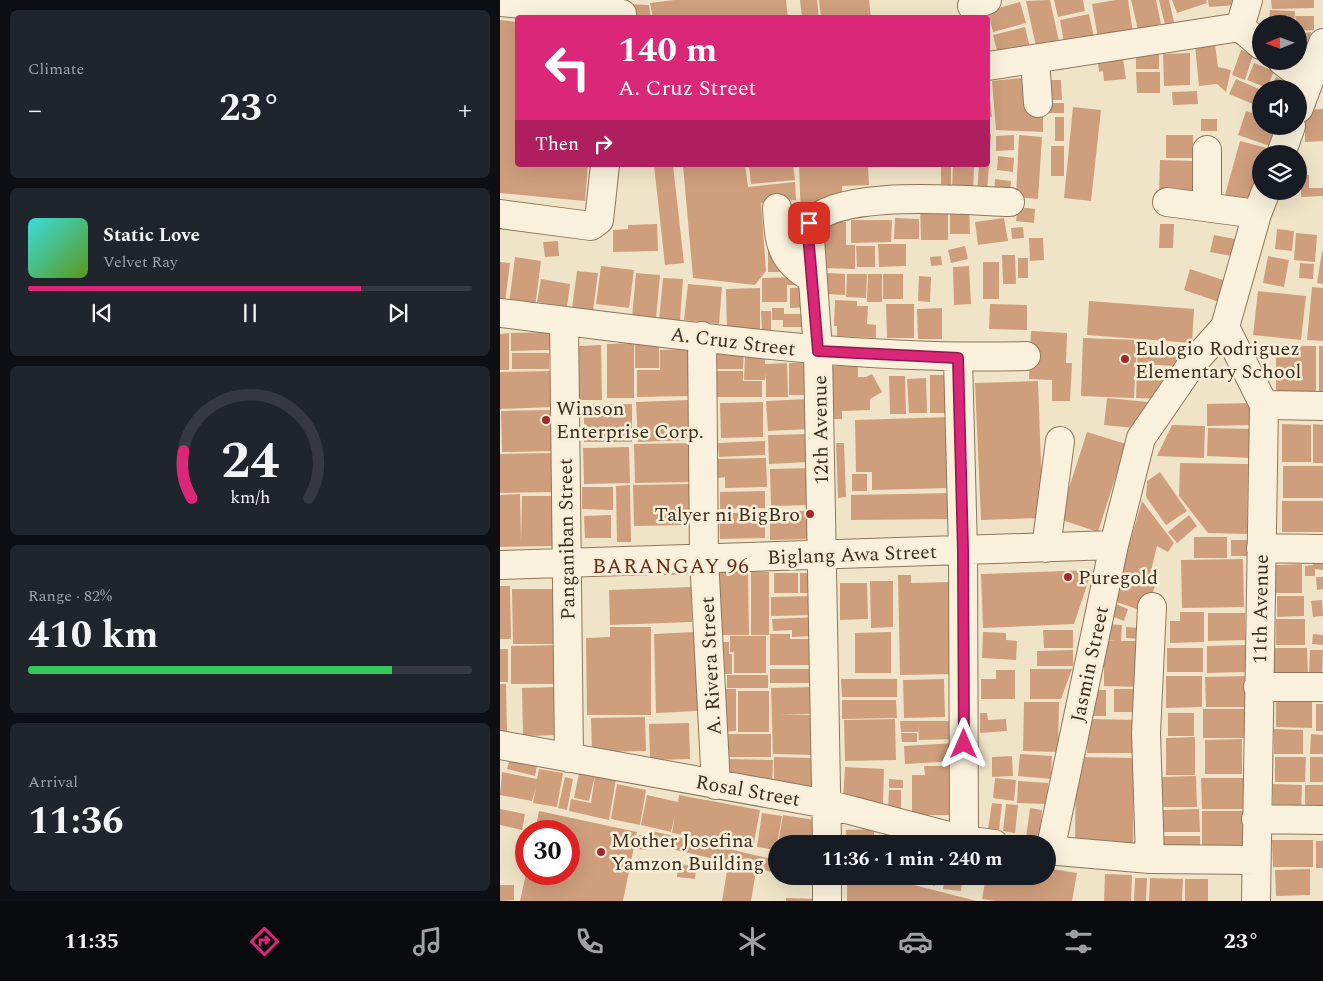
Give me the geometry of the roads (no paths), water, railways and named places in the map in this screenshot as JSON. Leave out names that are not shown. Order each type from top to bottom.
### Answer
[{"type":"street","points":[[1240,27],[1248,0]]},
{"type":"street","points":[[500,2],[622,15]]},
{"type":"street","points":[[990,66],[1240,27],[1252,37]]},
{"type":"street","points":[[1307,86],[1323,43]]},
{"type":"street","points":[[1035,59],[1038,103]]},
{"type":"street","points":[[1294,70],[1309,81]]},
{"type":"street","points":[[1207,150],[1207,206]]},
{"type":"street","points":[[500,214],[591,226],[596,224],[599,220],[606,167]]},
{"type":"street","name":"12th Avenue","points":[[827,835],[818,351],[809,225],[825,212],[890,199],[1010,202]]},
{"type":"street","points":[[1167,202],[1207,206],[1261,203],[1225,327]]},
{"type":"street","points":[[777,208],[781,245],[795,268],[812,278]]},
{"type":"street","name":"A. Cruz Street","points":[[500,313],[818,351],[958,358],[1026,356]]},
{"type":"street","name":"Panganiban Street","points":[[564,321],[569,758]]},
{"type":"street","name":"11th Avenue","points":[[1225,327],[1264,405],[1256,901]]},
{"type":"street","name":"Jasmin Street","points":[[1051,835],[1114,545],[1141,438],[1192,364],[1225,327]]},
{"type":"street","name":"A. Rivera Street","points":[[702,336],[704,558],[716,785]]},
{"type":"street","points":[[958,358],[963,551],[964,835]]},
{"type":"street","points":[[1264,405],[1323,406]]},
{"type":"street","points":[[1046,548],[1060,441]]},
{"type":"street","name":"Biglang Awa Street","points":[[500,565],[1114,545]]},
{"type":"street","points":[[1261,548],[1323,549]]},
{"type":"street","points":[[1150,859],[1146,733],[1152,607]]},
{"type":"street","points":[[1258,686],[1323,687]]},
{"type":"street","name":"Rosal Street","points":[[500,745],[827,804],[945,835]]},
{"type":"street","points":[[1256,819],[1323,820]]},
{"type":"street","points":[[1056,852],[1150,859],[1256,860]]},
{"type":"street","points":[[827,885],[827,901]]},
{"type":"place","name":"Eulogio Rodriguez Elementary School","points":[[1125,359]]},
{"type":"place","name":"Winson Enterprise Corp.","points":[[546,420]]},
{"type":"place","name":"Talyer ni BigBro","points":[[810,514]]},
{"type":"place","name":"Puregold","points":[[1068,577]]},
{"type":"place","name":"Mother Josefina Yamzon Building","points":[[601,852]]},
{"type":"district","name":"BARANGAY 96","points":[[671,566]]}]
